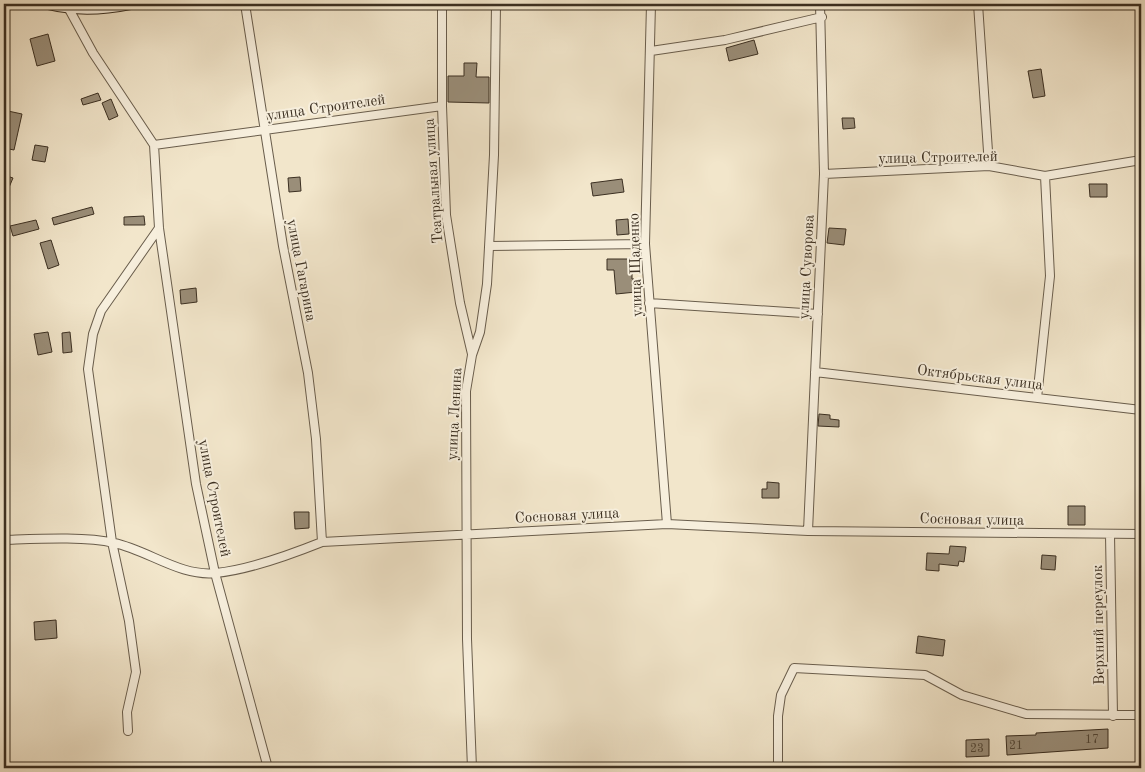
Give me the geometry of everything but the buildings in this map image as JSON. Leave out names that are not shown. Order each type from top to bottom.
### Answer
[{"type":"main road","points":[[48,4],[69,9],[90,10],[130,4]]},
{"type":"street","name":"улица Гагарина","points":[[245,4],[282,246],[308,373],[316,439],[322,542]]},
{"type":"street","name":"Театральная улица","points":[[442,4],[442,106],[448,233],[460,303],[472,354]]},
{"type":"street","name":"улица Ленина","points":[[472,768],[466,534],[466,391],[472,354],[477,342],[483,315],[490,246],[496,99],[496,4]]},
{"type":"street","name":"улица Щаденко","points":[[651,4],[645,244],[667,524]]},
{"type":"street","name":"улица Суворова","points":[[808,531],[824,174],[822,17],[820,4]]},
{"type":"street","points":[[978,4],[989,166]]},
{"type":"street","points":[[69,9],[93,53],[154,145]]},
{"type":"street","points":[[651,51],[725,40],[822,17]]},
{"type":"street","name":"улица Строителей","points":[[268,768],[215,573],[196,484],[159,228],[154,145],[442,106]]},
{"type":"street","name":"улица Строителей","points":[[824,174],[989,166],[1045,176],[1141,160]]},
{"type":"street","points":[[1037,398],[1050,276],[1045,176]]},
{"type":"street","points":[[128,731],[127,712],[136,672],[129,621],[112,542],[88,369],[93,334],[101,311],[109,296],[150,243],[159,228]]},
{"type":"street","points":[[490,246],[645,244]]},
{"type":"street","points":[[649,303],[818,314]]},
{"type":"street","name":"Октябрьская улица","points":[[815,372],[1141,410]]},
{"type":"street","name":"Сосновая улица","points":[[4,540],[92,539],[112,542],[148,553],[180,569],[215,573],[289,556],[322,542],[667,524],[808,531],[1141,534]]},
{"type":"street","name":"Верхний переулок","points":[[1110,534],[1113,716]]},
{"type":"street","points":[[778,768],[778,716],[781,695],[794,668],[925,675],[962,695],[1026,714],[1141,715]]}]
